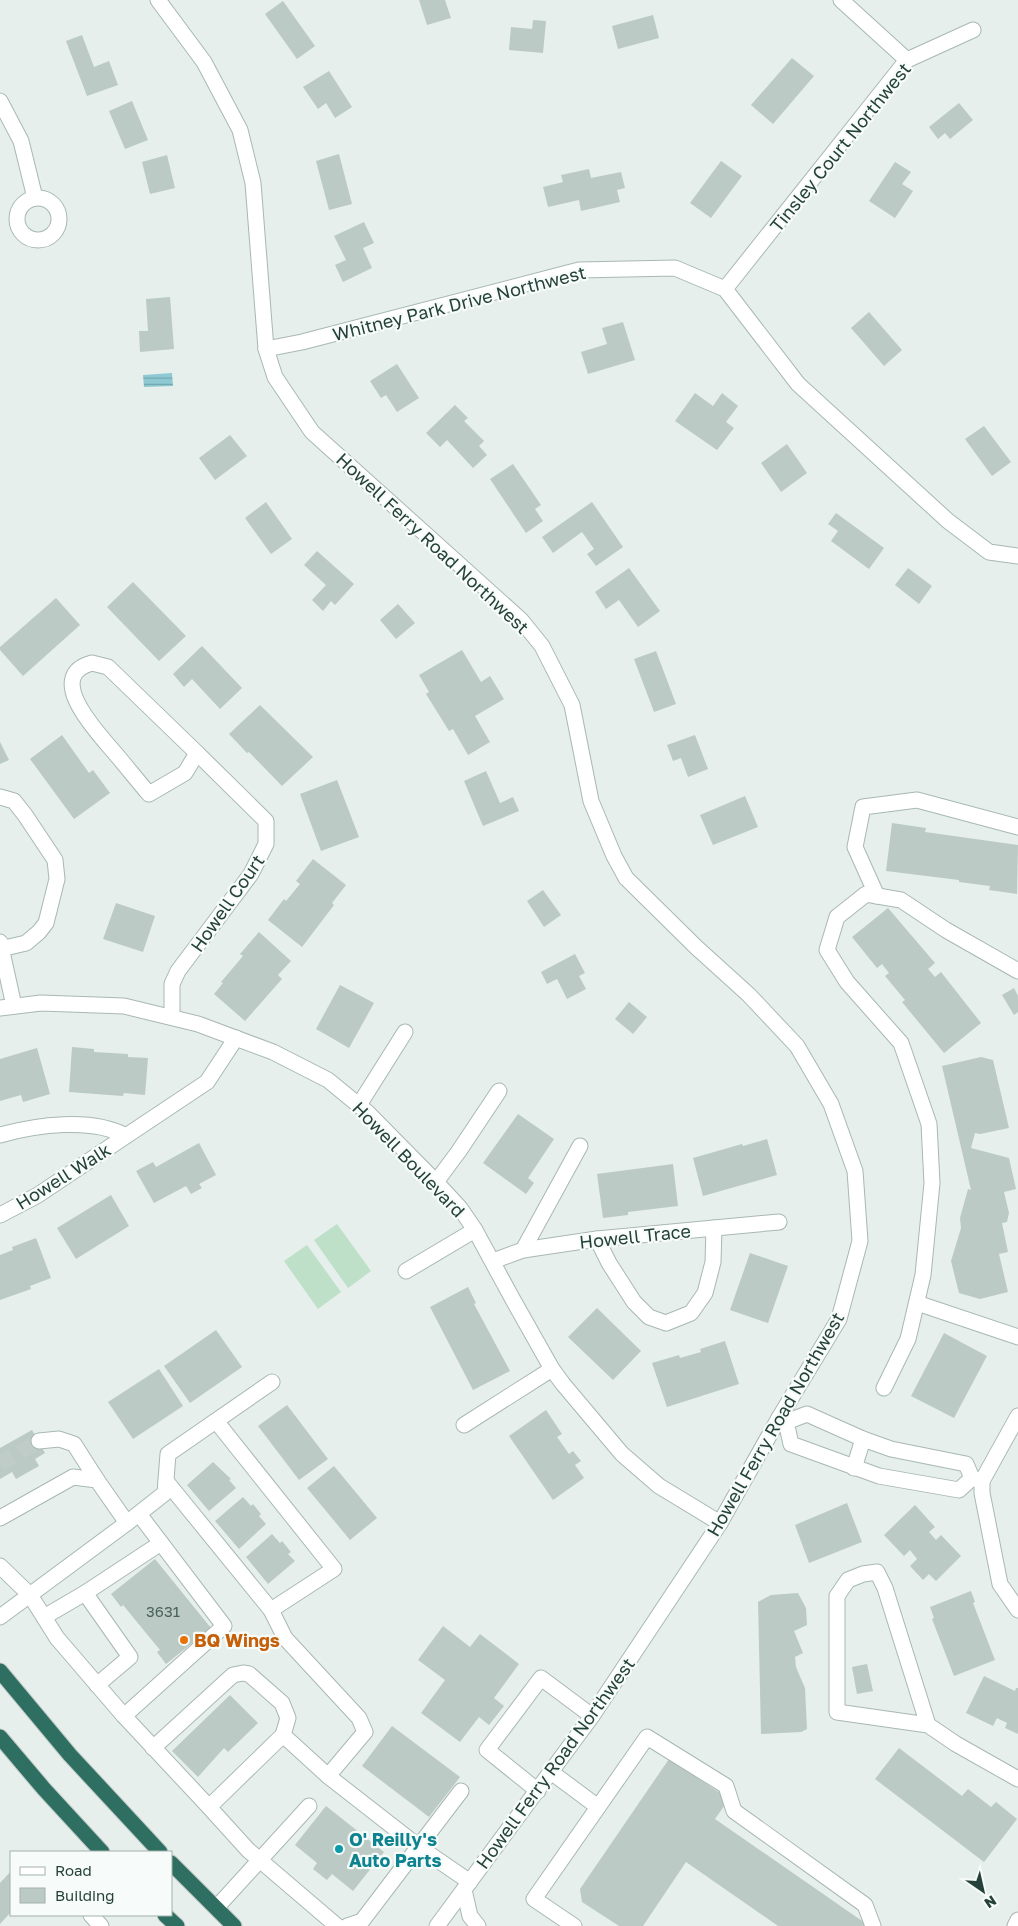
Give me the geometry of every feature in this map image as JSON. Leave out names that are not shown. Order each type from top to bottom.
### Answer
[{"type":"highway","points":[[0,1671],[70,1755],[159,1851]]},
{"type":"highway","points":[[0,1737],[98,1850]]},
{"type":"highway","points":[[172,1864],[234,1926]]},
{"type":"highway","points":[[166,1916],[177,1926]]},
{"type":"street","name":"Howell Ferry Road Northwest","points":[[158,0],[204,62],[240,130],[253,183],[266,349],[275,377],[312,432],[521,620],[542,646],[572,705],[591,801],[614,856],[626,878],[696,948],[749,995],[797,1046],[831,1104],[855,1171],[860,1241],[838,1319],[782,1420],[720,1523],[592,1716],[437,1926]]},
{"type":"street","points":[[841,0],[907,60]]},
{"type":"street","name":"Tinsley Court Northwest","points":[[725,289],[907,60],[974,30]]},
{"type":"street","points":[[0,101],[21,141],[35,198]]},
{"type":"street","name":"Whitney Park Drive Northwest","points":[[266,349],[302,342],[579,270],[676,268],[725,289],[798,384],[941,515],[990,552],[1018,556]]},
{"type":"street","name":"Howell Court","points":[[172,1017],[172,984],[178,971],[251,874],[266,844],[266,821],[197,753],[108,667],[92,663],[84,665],[75,672],[72,686],[76,701],[84,714],[149,794],[185,773],[197,753]]},
{"type":"street","points":[[0,796],[14,801],[25,815],[55,860],[57,878],[46,923],[39,932],[26,943],[9,947],[0,944],[7,1007]]},
{"type":"street","points":[[877,896],[855,847],[863,807],[917,800],[1018,828]]},
{"type":"street","points":[[884,1388],[908,1339],[923,1276],[932,1183],[928,1124],[901,1043],[847,982],[827,950],[837,917],[866,894],[901,900],[946,930],[1018,971]]},
{"type":"street","name":"Howell Boulevard","points":[[7,1007],[41,1003],[124,1006],[198,1024],[273,1052],[328,1080],[359,1105],[460,1208],[493,1261],[552,1369],[622,1454],[659,1486],[720,1523]]},
{"type":"street","points":[[359,1105],[406,1032]]},
{"type":"street","name":"Howell Walk","points":[[0,1216],[38,1195],[207,1082],[236,1038]]},
{"type":"street","points":[[436,1182],[459,1151],[498,1091]]},
{"type":"street","name":"Howell Walk","points":[[0,1135],[42,1127],[78,1125],[95,1126],[126,1136]]},
{"type":"street","points":[[523,1250],[580,1146]]},
{"type":"street","name":"Howell Trace","points":[[493,1261],[523,1250],[596,1239],[779,1222]]},
{"type":"street","points":[[596,1239],[634,1302],[649,1318],[666,1323],[691,1313],[705,1293],[713,1262],[714,1228]]},
{"type":"street","points":[[406,1270],[475,1230]]},
{"type":"street","points":[[917,1303],[1018,1337]]},
{"type":"street","points":[[464,1425],[552,1369]]},
{"type":"street","points":[[0,1618],[165,1493],[168,1454],[272,1382]]},
{"type":"street","points":[[1018,1416],[977,1480],[959,1490],[879,1476],[791,1444],[782,1420],[807,1414],[863,1439],[891,1449],[966,1464],[977,1480],[982,1493],[1000,1584],[1018,1610]]},
{"type":"street","points":[[216,1421],[334,1569],[272,1610]]},
{"type":"street","points":[[39,1441],[59,1439],[74,1444],[97,1480],[133,1519],[161,1543],[224,1626],[124,1716]]},
{"type":"street","points":[[854,1468],[863,1439]]},
{"type":"street","points":[[0,1518],[74,1477],[97,1480]]},
{"type":"street","points":[[166,1481],[272,1610],[285,1638],[359,1718],[365,1732],[328,1776]]},
{"type":"street","points":[[44,1617],[85,1593],[161,1543]]},
{"type":"street","points":[[0,1566],[30,1595],[57,1638],[124,1716],[248,1850],[337,1926]]},
{"type":"street","points":[[928,1725],[885,1588],[878,1572],[862,1574],[848,1580],[837,1596],[837,1712],[928,1725],[956,1744],[1018,1779]]},
{"type":"street","points":[[85,1593],[130,1657],[97,1685]]},
{"type":"street","points":[[153,1748],[233,1675],[249,1674],[282,1703],[288,1718],[283,1735],[209,1807]]},
{"type":"street","points":[[538,1791],[487,1750],[541,1678],[592,1716]]},
{"type":"street","points":[[283,1735],[328,1776],[467,1886],[470,1916],[478,1926]]},
{"type":"street","points":[[574,1926],[534,1899],[648,1737],[726,1786],[734,1811],[865,1905],[873,1926]]},
{"type":"street","points":[[551,1772],[598,1807]]},
{"type":"street","points":[[347,1926],[362,1921],[462,1791]]},
{"type":"street","points":[[217,1907],[309,1806]]},
{"type":"street","points":[[1016,1926],[1018,1920]]},
{"type":"green space","points":[[337,1224],[371,1271],[348,1288],[314,1240]]},
{"type":"green space","points":[[307,1245],[341,1292],[318,1309],[284,1261]]},
{"type":"water","points":[[172,373],[173,386],[144,387],[143,375]]},
{"type":"building","points":[[419,0],[445,0],[451,18],[427,25]]},
{"type":"building","points":[[283,1],[315,46],[297,59],[265,14]]},
{"type":"building","points":[[653,15],[659,38],[618,49],[612,26]]},
{"type":"building","points":[[533,20],[546,21],[543,53],[509,50],[511,27],[532,29]]},
{"type":"building","points":[[82,35],[94,67],[109,61],[118,85],[87,96],[66,41]]},
{"type":"building","points":[[792,58],[814,76],[773,124],[751,105]]},
{"type":"building","points":[[329,71],[352,107],[335,118],[326,103],[318,109],[303,87]]},
{"type":"building","points":[[132,101],[148,140],[125,149],[109,111]]},
{"type":"building","points":[[959,103],[973,120],[950,139],[945,133],[938,139],[929,127]]},
{"type":"building","points":[[339,154],[352,204],[329,210],[316,161]]},
{"type":"building","points":[[167,155],[175,188],[150,194],[142,162]]},
{"type":"building","points":[[721,161],[742,176],[711,218],[690,203]]},
{"type":"building","points":[[895,162],[911,172],[902,184],[913,191],[895,218],[869,201]]},
{"type":"building","points":[[589,169],[591,178],[621,172],[625,188],[617,190],[620,202],[581,211],[579,200],[548,207],[543,187],[563,182],[561,175]]},
{"type":"building","points":[[364,222],[374,243],[363,248],[372,268],[343,282],[335,265],[346,260],[334,236]]},
{"type":"building","points":[[170,297],[174,349],[140,352],[139,331],[148,331],[146,299]]},
{"type":"building","points":[[869,312],[902,350],[884,366],[851,328]]},
{"type":"building","points":[[623,322],[635,360],[588,374],[581,352],[607,344],[602,328]]},
{"type":"building","points":[[397,364],[419,398],[397,412],[386,395],[381,398],[370,381]]},
{"type":"building","points":[[695,393],[713,406],[722,393],[738,406],[726,422],[734,428],[717,450],[675,421]]},
{"type":"building","points":[[455,405],[468,418],[464,421],[484,441],[479,446],[487,455],[473,468],[447,440],[440,447],[426,433]]},
{"type":"building","points":[[984,426],[1011,462],[992,476],[965,439]]},
{"type":"building","points":[[230,435],[247,456],[215,480],[199,458]]},
{"type":"building","points":[[787,444],[807,473],[781,492],[761,463]]},
{"type":"building","points":[[513,464],[541,505],[535,509],[543,521],[526,533],[490,479]]},
{"type":"building","points":[[266,502],[292,539],[271,554],[245,518]]},
{"type":"building","points":[[592,502],[623,547],[596,566],[587,554],[594,549],[582,532],[553,553],[542,537]]},
{"type":"building","points":[[836,513],[884,548],[869,569],[831,541],[838,531],[828,524]]},
{"type":"building","points":[[317,551],[354,584],[335,605],[331,601],[323,611],[312,600],[326,585],[304,565]]},
{"type":"building","points":[[629,568],[660,611],[638,627],[619,600],[606,609],[595,592]]},
{"type":"building","points":[[908,568],[932,586],[919,604],[895,585]]},
{"type":"building","points":[[133,582],[186,636],[159,661],[107,607]]},
{"type":"building","points":[[56,598],[80,625],[23,676],[0,650],[0,647]]},
{"type":"building","points":[[398,604],[415,623],[396,639],[380,620]]},
{"type":"building","points":[[202,646],[242,688],[220,709],[192,679],[184,687],[173,674]]},
{"type":"building","points":[[462,650],[481,682],[490,676],[504,699],[475,716],[490,742],[468,755],[453,729],[449,731],[426,694],[429,692],[419,675]]},
{"type":"building","points":[[656,651],[676,704],[654,712],[634,659]]},
{"type":"building","points":[[260,705],[313,757],[282,786],[229,734]]},
{"type":"building","points":[[62,735],[89,773],[93,770],[110,793],[74,819],[30,759]]},
{"type":"building","points":[[695,735],[708,769],[688,777],[681,758],[673,761],[667,745]]},
{"type":"building","points":[[0,742],[9,760],[0,764]]},
{"type":"building","points":[[486,771],[500,803],[513,797],[519,811],[483,826],[464,781]]},
{"type":"building","points":[[337,780],[359,837],[321,851],[300,794]]},
{"type":"building","points":[[745,796],[758,827],[713,845],[700,815]]},
{"type":"building","points":[[892,823],[926,828],[925,832],[1018,845],[1017,894],[989,890],[990,886],[959,882],[959,880],[886,871]]},
{"type":"building","points":[[313,859],[346,885],[332,903],[334,905],[302,947],[268,920],[284,899],[286,901],[300,884],[296,881]]},
{"type":"building","points":[[543,890],[561,915],[544,927],[527,901]]},
{"type":"building","points":[[116,903],[155,916],[143,952],[103,939]]},
{"type":"building","points":[[888,908],[935,963],[928,969],[935,977],[941,972],[981,1023],[944,1053],[902,1002],[905,1000],[885,976],[889,973],[882,964],[877,968],[852,937]]},
{"type":"building","points":[[259,932],[291,961],[278,975],[282,979],[245,1021],[214,994],[223,983],[221,982],[243,956],[240,954]]},
{"type":"building","points":[[575,954],[585,973],[579,976],[586,989],[567,999],[557,979],[547,984],[541,972]]},
{"type":"building","points":[[340,985],[374,1003],[349,1048],[316,1029]]},
{"type":"building","points":[[1014,988],[1018,996],[1018,1012],[1014,1015],[1002,995]]},
{"type":"building","points":[[629,1002],[647,1017],[633,1034],[615,1019]]},
{"type":"building","points":[[72,1047],[94,1049],[94,1052],[128,1054],[128,1057],[148,1058],[145,1095],[124,1093],[123,1096],[69,1092]]},
{"type":"building","points":[[37,1048],[50,1094],[23,1102],[21,1095],[0,1101],[0,1059]]},
{"type":"building","points":[[981,1057],[993,1060],[1009,1128],[980,1134],[975,1133],[971,1148],[1009,1158],[1016,1189],[1004,1192],[1009,1213],[1007,1222],[1002,1223],[1008,1252],[999,1254],[1008,1292],[980,1299],[959,1293],[951,1261],[961,1228],[960,1218],[968,1189],[971,1190],[942,1066]]},
{"type":"building","points":[[518,1114],[554,1139],[528,1178],[534,1183],[526,1194],[483,1163]]},
{"type":"building","points":[[767,1139],[777,1175],[703,1196],[693,1158]]},
{"type":"building","points":[[199,1143],[216,1175],[199,1184],[202,1188],[191,1194],[186,1186],[154,1203],[136,1171],[153,1162],[156,1167]]},
{"type":"building","points":[[673,1164],[678,1206],[628,1212],[628,1215],[603,1218],[597,1174]]},
{"type":"building","points":[[111,1195],[129,1226],[76,1259],[57,1228]]},
{"type":"building","points":[[36,1238],[51,1278],[30,1286],[31,1289],[0,1300],[0,1255],[13,1250],[12,1247]]},
{"type":"building","points":[[750,1253],[788,1266],[768,1323],[730,1310]]},
{"type":"building","points":[[468,1287],[476,1303],[474,1304],[510,1371],[473,1390],[430,1307]]},
{"type":"building","points":[[597,1308],[641,1351],[613,1380],[568,1337]]},
{"type":"building","points":[[216,1330],[242,1367],[190,1403],[164,1366]]},
{"type":"building","points":[[944,1333],[987,1356],[954,1418],[911,1396]]},
{"type":"building","points":[[725,1341],[739,1384],[667,1407],[652,1363],[679,1355],[680,1358],[701,1352],[700,1349]]},
{"type":"building","points":[[159,1369],[183,1406],[133,1439],[108,1402]]},
{"type":"building","points":[[287,1405],[328,1459],[299,1480],[258,1426]]},
{"type":"building","points":[[546,1410],[562,1434],[557,1437],[569,1454],[573,1451],[581,1461],[575,1465],[584,1478],[553,1500],[509,1436]]},
{"type":"building","points":[[32,1430],[45,1453],[35,1459],[39,1466],[16,1479],[12,1472],[0,1479],[0,1448]]},
{"type":"building","points":[[213,1462],[231,1479],[229,1480],[236,1488],[209,1511],[187,1485]]},
{"type":"building","points":[[334,1466],[377,1518],[350,1540],[307,1488]]},
{"type":"building","points":[[243,1497],[251,1506],[253,1504],[261,1514],[259,1516],[266,1524],[239,1549],[215,1521]]},
{"type":"building","points":[[847,1503],[862,1542],[809,1563],[795,1525]]},
{"type":"building","points":[[915,1505],[935,1527],[929,1532],[936,1540],[941,1535],[961,1556],[936,1581],[929,1574],[923,1580],[910,1566],[917,1559],[910,1550],[904,1556],[884,1535]]},
{"type":"building","points":[[272,1534],[280,1543],[282,1541],[291,1552],[288,1554],[295,1561],[268,1584],[246,1557]]},
{"type":"building","points":[[155,1559],[211,1628],[166,1664],[157,1652],[160,1650],[123,1605],[121,1607],[111,1594]]},
{"type":"building","points":[[971,1591],[975,1602],[973,1603],[995,1660],[954,1676],[932,1619],[934,1618],[930,1607]]},
{"type":"building","points":[[798,1593],[806,1608],[807,1625],[794,1631],[803,1653],[795,1657],[796,1667],[805,1688],[807,1729],[801,1732],[761,1734],[758,1602],[771,1595]]},
{"type":"building","points":[[443,1626],[470,1647],[480,1634],[519,1664],[494,1698],[504,1706],[489,1725],[479,1717],[460,1742],[421,1713],[445,1680],[418,1660]]},
{"type":"building","points":[[867,1664],[873,1691],[857,1694],[852,1667]]},
{"type":"building","points":[[984,1676],[1015,1691],[1018,1688],[1018,1734],[1005,1728],[1007,1723],[997,1718],[993,1726],[966,1713]]},
{"type":"building","points":[[230,1695],[258,1723],[228,1752],[224,1748],[198,1777],[172,1751]]},
{"type":"building","points":[[392,1726],[460,1777],[429,1817],[362,1766]]},
{"type":"building","points":[[899,1748],[962,1796],[968,1789],[991,1807],[996,1802],[1017,1819],[984,1862],[875,1779]]},
{"type":"building","points":[[669,1759],[729,1799],[715,1819],[865,1923],[866,1926],[778,1926],[686,1862],[643,1926],[619,1926],[582,1902],[580,1889]]},
{"type":"building","name":"O' Reilly's Auto Parts","points":[[326,1806],[384,1852],[353,1891],[332,1874],[327,1880],[313,1869],[317,1863],[295,1845]]},
{"type":"building","points":[[10,1872],[10,1913],[0,1924],[0,1883]]},
{"type":"tunnel","points":[[0,1464],[39,1441]]},
{"type":"place","name":"BQ Wings","points":[[184,1640]]},
{"type":"place","name":"O' Reilly's Auto Parts","points":[[339,1849]]}]
